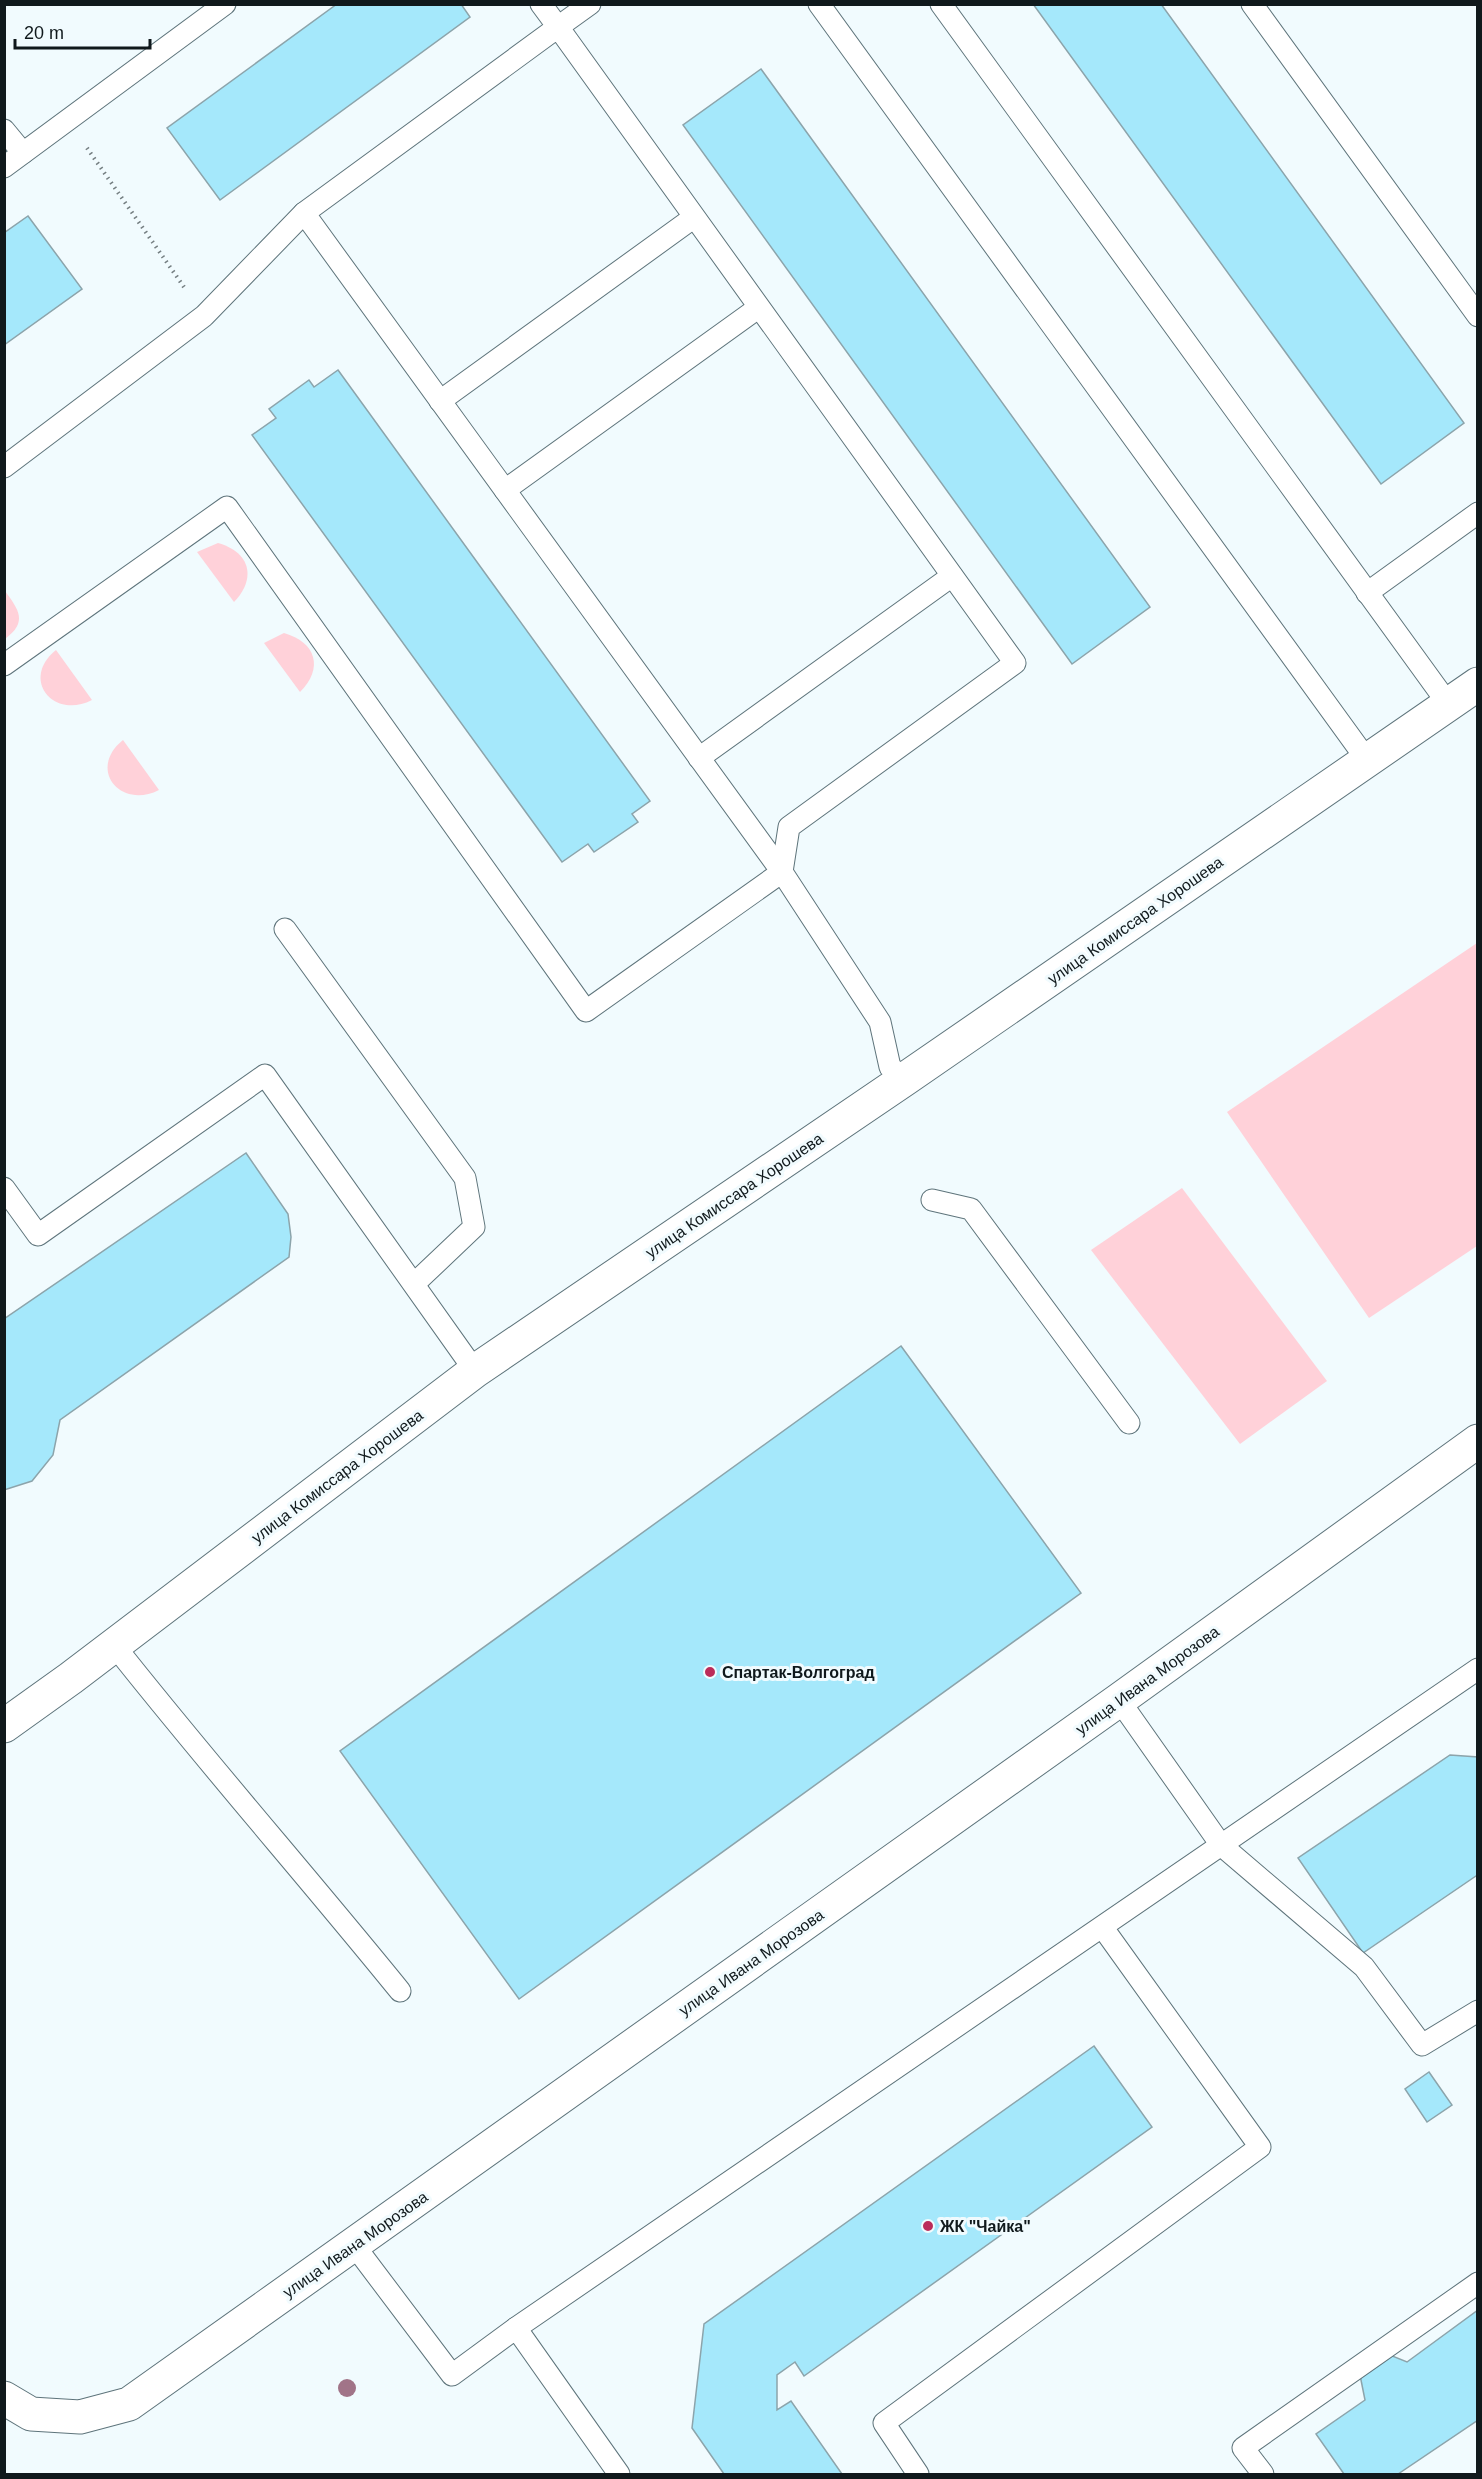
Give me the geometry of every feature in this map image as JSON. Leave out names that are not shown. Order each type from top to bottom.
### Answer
[{"type":"street","name":"улица Комиссара Хорошева","points":[[4,1726],[476,1371],[1478,684]]},
{"type":"street","name":"улица Ивана Морозова","points":[[4,2398],[31,2414],[80,2417],[129,2404],[1119,1700],[1478,1441]]},
{"type":"lane","points":[[4,167],[225,4]]},
{"type":"lane","points":[[4,665],[226,507],[586,1011],[782,872],[789,827],[1015,663],[541,4]]},
{"type":"lane","points":[[4,467],[204,316],[304,213],[590,4]]},
{"type":"lane","points":[[819,4],[1367,760]]},
{"type":"lane","points":[[941,4],[1449,705]]},
{"type":"lane","points":[[1252,4],[1478,316]]},
{"type":"lane","points":[[4,130],[22,153]]},
{"type":"lane","points":[[304,213],[782,872],[880,1022],[890,1067],[905,1079]]},
{"type":"lane","points":[[440,401],[693,218]]},
{"type":"lane","points":[[505,490],[758,308]]},
{"type":"lane","points":[[1367,593],[1478,513]]},
{"type":"lane","points":[[699,758],[952,576]]},
{"type":"lane","points":[[285,929],[465,1178],[474,1227],[414,1284]]},
{"type":"lane","points":[[4,1188],[38,1235],[266,1075],[476,1371]]},
{"type":"lane","points":[[932,1200],[970,1209],[1129,1423]]},
{"type":"lane","points":[[114,1645],[185,1735],[287,1852],[400,1991]]},
{"type":"lane","points":[[354,2245],[452,2375],[516,2328],[1478,1670]]},
{"type":"lane","points":[[1119,1700],[1221,1845],[1364,1967],[1422,2045],[1478,2011]]},
{"type":"lane","points":[[918,2475],[884,2423],[1260,2147],[1103,1928]]},
{"type":"lane","points":[[1263,2475],[1243,2448],[1478,2283]]},
{"type":"lane","points":[[516,2328],[619,2475]]},
{"type":"path","points":[[68,120],[204,316]]},
{"type":"shaded area","points":[[218,543],[237,553],[247,567],[246,584],[234,602],[197,552]]},
{"type":"shaded area","points":[[5,591],[17,610],[19,621],[17,627],[5,639]]},
{"type":"shaded area","points":[[284,633],[303,643],[313,657],[312,674],[300,692],[264,643]]},
{"type":"shaded area","points":[[56,650],[92,700],[78,705],[65,705],[54,701],[46,693],[41,684],[41,673],[46,661]]},
{"type":"shaded area","points":[[123,740],[159,790],[145,795],[132,795],[121,791],[113,783],[108,774],[108,763],[113,751]]},
{"type":"shaded area","points":[[1477,943],[1477,1246],[1369,1318],[1227,1112]]},
{"type":"shaded area","points":[[1182,1188],[1327,1381],[1240,1444],[1091,1250]]},
{"type":"building","points":[[337,4],[461,4],[470,17],[220,200],[167,128]]},
{"type":"building","points":[[1033,4],[1161,4],[1464,423],[1381,484]]},
{"type":"building","points":[[761,69],[1150,607],[1072,664],[683,125]]},
{"type":"building","points":[[28,216],[82,289],[4,345],[4,233]]},
{"type":"building","points":[[338,370],[650,801],[632,814],[638,822],[594,852],[588,844],[562,862],[252,435],[276,418],[269,409],[309,380],[314,387]]},
{"type":"building","points":[[246,1153],[288,1214],[291,1237],[289,1257],[60,1420],[53,1455],[32,1481],[4,1490],[4,1319]]},
{"type":"building","name":"Спартак-Волгоград","points":[[901,1346],[1081,1593],[519,1999],[340,1751]]},
{"type":"building","points":[[1450,1755],[1478,1757],[1478,1879],[1476,1876],[1363,1953],[1298,1858]]},
{"type":"building","name":"ЖК \"Чайка\"","points":[[1094,2046],[1152,2127],[804,2376],[795,2362],[777,2375],[777,2410],[791,2401],[842,2474],[724,2474],[692,2428],[704,2324]]},
{"type":"building","points":[[1429,2072],[1452,2105],[1427,2122],[1405,2089]]},
{"type":"building","points":[[1478,2310],[1478,2420],[1398,2474],[1344,2474],[1316,2434],[1365,2400],[1360,2375],[1390,2355],[1407,2362]]},
{"type":"place","name":"Спартак-Волгоград","points":[[710,1672]]},
{"type":"place","name":"ЖК \"Чайка\"","points":[[928,2226]]}]
